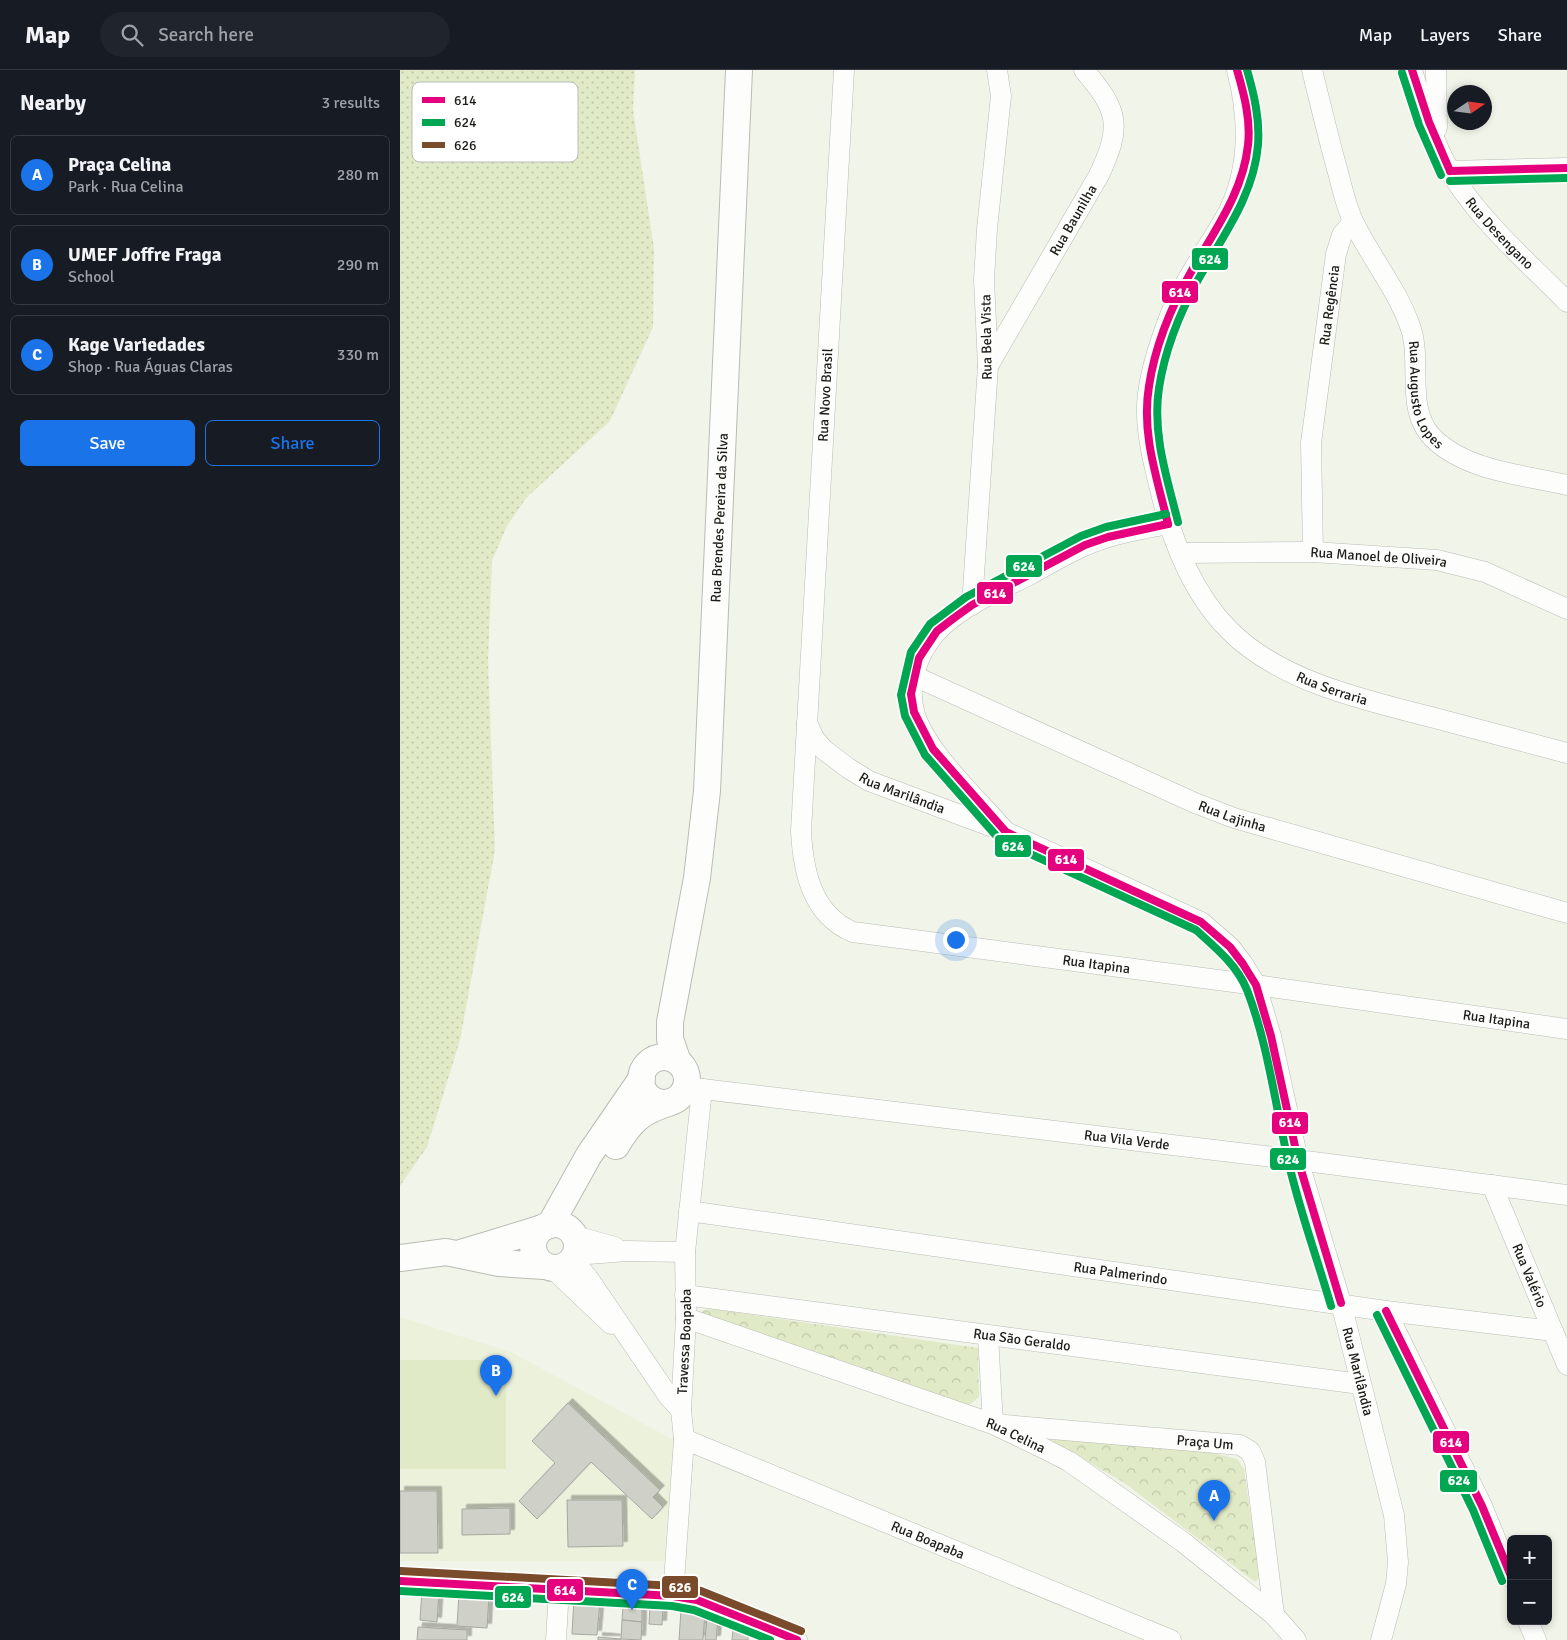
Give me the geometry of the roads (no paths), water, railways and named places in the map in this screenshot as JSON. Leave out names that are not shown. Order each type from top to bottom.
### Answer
[{"type":"main road","name":"Rua Brendes Pereira da Silva","points":[[678,1062],[669,1031],[697,878],[707,791],[739,70]]},
{"type":"main road","name":"Rua Brendes Pereira da Silva","points":[[562,1248],[589,1154],[643,1073],[656,1027],[680,963]]},
{"type":"main road","points":[[669,1058],[678,1062],[684,1069],[687,1078],[685,1093],[657,1102],[648,1097],[643,1088],[643,1073],[651,1061],[669,1058]]},
{"type":"main road","points":[[458,1254],[499,1263],[562,1248],[628,1125],[644,1112],[685,1093]]},
{"type":"main road","points":[[400,1258],[432,1253],[458,1254],[562,1248]]},
{"type":"street","name":"Rua Novo Brasil","points":[[806,721],[844,70]]},
{"type":"street","name":"Rua Bela Vista","points":[[972,605],[988,366],[984,280],[987,229],[1002,96],[997,70]]},
{"type":"street","name":"Rua Baunilha","points":[[988,366],[1099,175],[1112,148],[1115,129],[1111,109],[1102,91],[1084,70]]},
{"type":"street","name":"Rua Serraria","points":[[1237,70],[1247,114],[1248,145],[1242,173],[1225,219],[1192,270],[1170,314],[1156,359],[1147,405],[1154,463],[1168,524],[1180,554],[1207,605],[1229,630],[1253,650],[1284,668],[1324,686],[1359,698],[1567,753]]},
{"type":"street","points":[[1312,70],[1353,222]]},
{"type":"street","name":"Rua Desengano","points":[[1412,70],[1437,144],[1450,171],[1480,212],[1567,302]]},
{"type":"street","points":[[1436,70],[1437,144]]},
{"type":"street","points":[[1450,171],[1567,168]]},
{"type":"street","name":"Rua Augusto Lopes","points":[[1353,222],[1410,326],[1415,348],[1417,404],[1422,422],[1432,437],[1448,450],[1479,463],[1567,485]]},
{"type":"street","name":"Rua Regência","points":[[1314,552],[1311,443],[1336,254],[1342,235],[1353,222]]},
{"type":"street","points":[[1006,832],[933,749],[922,731],[914,712],[912,694],[919,658],[937,631],[972,605],[1085,545],[1108,537],[1168,524]]},
{"type":"street","name":"Rua Manoel de Oliveira","points":[[1180,554],[1314,552],[1437,560],[1485,572],[1567,609]]},
{"type":"street","name":"Rua Lajinha","points":[[914,676],[1195,803],[1234,818],[1567,913]]},
{"type":"street","name":"Rua Marilândia","points":[[806,721],[814,738],[823,749],[869,781],[1006,832],[1201,922],[1230,946],[1256,985],[1271,1036],[1298,1160],[1341,1303],[1394,1515],[1398,1539],[1396,1584],[1381,1640]]},
{"type":"street","name":"Rua Itapina","points":[[806,721],[801,832],[802,856],[806,878],[814,895],[839,926],[853,932],[1256,985],[1567,1029]]},
{"type":"street","name":"Rua Vila Verde","points":[[685,1093],[1298,1160],[1567,1195]]},
{"type":"street","name":"Travessa Boapaba","points":[[673,1596],[684,1439],[681,1410],[686,1318],[685,1252],[689,1211],[685,1093]]},
{"type":"street","name":"Rua Valério","points":[[1492,1185],[1567,1365]]},
{"type":"street","name":"Rua Palmerindo","points":[[689,1211],[1341,1303],[1386,1311],[1553,1331]]},
{"type":"street","points":[[562,1248],[685,1252]]},
{"type":"street","points":[[562,1248],[634,1346],[669,1398],[681,1410]]},
{"type":"street","points":[[562,1248],[634,1346]]},
{"type":"street","name":"Rua São Geraldo","points":[[685,1295],[1360,1384]]},
{"type":"street","points":[[1386,1311],[1482,1506],[1507,1567]]},
{"type":"street","name":"Rua Celina","points":[[686,1318],[993,1424],[1070,1462],[1183,1542],[1274,1615],[1296,1640]]},
{"type":"street","points":[[988,1336],[993,1424]]},
{"type":"street","name":"Praça Um","points":[[993,1424],[1240,1445],[1250,1452],[1255,1462],[1274,1615]]},
{"type":"street","name":"Rua Boapaba","points":[[684,1439],[1171,1640]]},
{"type":"street","points":[[400,1580],[673,1596],[697,1600],[796,1640]]},
{"type":"street","points":[[556,1640],[559,1589]]},
{"type":"street","points":[[1530,1625],[1536,1640]]},
{"type":"place","name":"UMEF Joffre Fraga","points":[[496,1396]]},
{"type":"place","name":"Praça Celina","points":[[1214,1521]]},
{"type":"place","name":"Kage Variedades","points":[[632,1610]]}]
